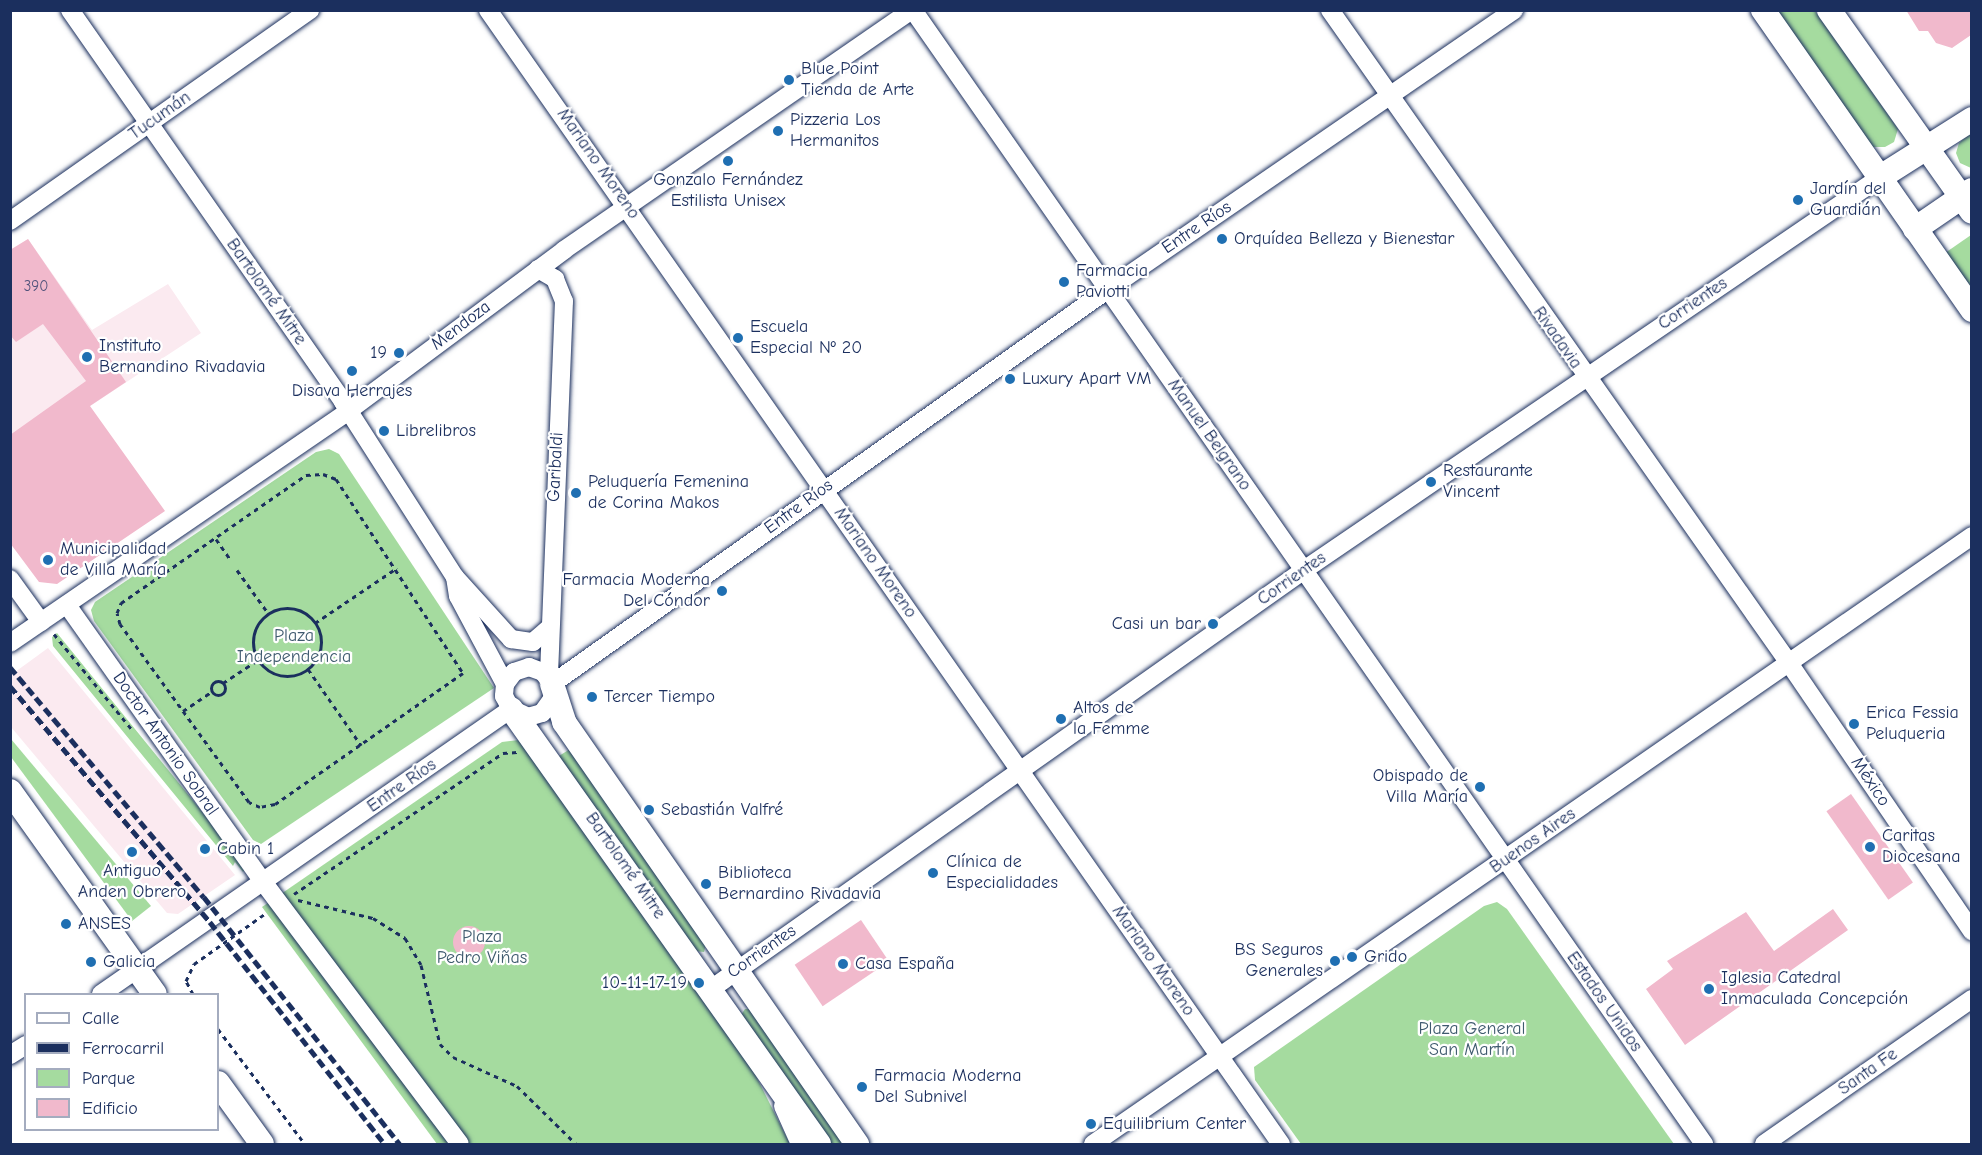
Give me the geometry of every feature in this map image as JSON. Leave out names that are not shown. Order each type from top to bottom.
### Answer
[{"type":"main road","points":[[1763,10],[1971,310]]},
{"type":"main road","points":[[1829,10],[1928,150],[1968,200],[1915,229]]},
{"type":"main road","points":[[1879,178],[1928,150],[1971,119]]},
{"type":"main road","name":"Bartolomé Mitre","points":[[551,681],[564,722],[857,1144]]},
{"type":"main road","name":"Bartolomé Mitre","points":[[511,709],[819,1144]]},
{"type":"main road","points":[[10,791],[154,993]]},
{"type":"main road","points":[[219,1084],[262,1144]]},
{"type":"street","name":"Bartolomé Mitre","points":[[70,10],[347,412],[455,577],[511,639],[533,642],[549,628]]},
{"type":"street","name":"Tucumán","points":[[10,221],[310,10]]},
{"type":"street","name":"Mariano Moreno","points":[[488,10],[628,205],[1281,1144]]},
{"type":"street","name":"Mendoza","points":[[17,639],[347,412],[538,269],[628,205],[913,10]]},
{"type":"street","name":"Manuel Belgrano","points":[[913,10],[1505,860]]},
{"type":"street","name":"Rivadavia","points":[[1329,10],[1584,377],[1789,663]]},
{"type":"street","name":"Entre Ríos","points":[[551,681],[1107,290],[1514,10]]},
{"type":"street","name":"Corrientes","points":[[711,989],[1304,570],[1879,178]]},
{"type":"street","name":"Garibaldi","points":[[538,269],[555,279],[564,301],[549,628],[551,681]]},
{"type":"street","name":"Buenos Aires","points":[[1093,1144],[1971,536]]},
{"type":"street","name":"Bartolomé Mitre","points":[[455,577],[458,596],[505,684],[504,696],[511,709]]},
{"type":"street","points":[[10,579],[41,622]]},
{"type":"street","name":"Doctor Antonio Sobral","points":[[67,605],[264,884],[284,901],[460,1144]]},
{"type":"street","name":"México","points":[[1789,663],[1971,932]]},
{"type":"street","points":[[505,684],[514,672],[529,667],[551,681],[553,698],[542,713],[528,717],[511,709]]},
{"type":"street","name":"Entre Ríos","points":[[103,993],[264,884],[511,709]]},
{"type":"street","name":"Estados Unidos","points":[[1505,860],[1704,1144]]},
{"type":"street","name":"Santa Fe","points":[[1764,1144],[1971,999]]},
{"type":"street","points":[[10,1055],[24,1046]]},
{"type":"street","points":[[768,1071],[800,1144]]},
{"type":"path","points":[[323,474],[336,479],[397,568],[463,673],[275,804],[260,807],[249,802],[120,624],[117,613],[121,603],[306,475],[323,474]]},
{"type":"path","points":[[215,538],[230,560]]},
{"type":"path","points":[[315,623],[397,568]]},
{"type":"path","points":[[237,570],[268,613]]},
{"type":"path","points":[[293,608],[315,623],[320,649],[308,669],[276,674],[258,660],[252,638],[268,613],[293,608]]},
{"type":"path","points":[[17,639],[31,639],[51,631],[141,741]]},
{"type":"path","points":[[212,692],[214,682],[223,683],[258,660]]},
{"type":"path","points":[[308,669],[361,745]]},
{"type":"path","points":[[183,711],[212,692],[222,694],[223,683]]},
{"type":"path","points":[[192,993],[186,981],[194,964],[503,753],[523,756]]},
{"type":"path","points":[[284,901],[364,915],[405,938],[421,965],[440,1044],[453,1057],[517,1086],[576,1144]]},
{"type":"path","points":[[219,1030],[305,1144]]},
{"type":"shaded area","name":"Instituto Bernandino Rivadavia","points":[[28,239],[92,330],[168,284],[201,333],[90,406],[11,435],[11,250]]},
{"type":"shaded area","points":[[48,648],[235,875],[178,914],[167,913],[11,727],[11,675]]},
{"type":"green space","points":[[1776,11],[1815,11],[1898,129],[1894,142],[1885,147],[1871,147]]},
{"type":"green space","points":[[1971,133],[1971,168],[1960,163],[1956,153],[1959,143]]},
{"type":"green space","points":[[1971,235],[1971,291],[1945,253]]},
{"type":"green space","name":"Plaza Independencia","points":[[329,449],[339,454],[494,688],[261,844],[253,840],[94,621],[91,610],[95,602],[316,452]]},
{"type":"green space","points":[[57,633],[247,867],[243,872],[235,862],[233,866],[53,646],[52,637]]},
{"type":"green space","points":[[11,739],[151,906],[132,921],[11,757]]},
{"type":"green space","name":"Plaza Pedro Viñas","points":[[519,740],[751,1066],[790,1144],[437,1144],[262,907],[502,742]]},
{"type":"green space","points":[[570,749],[706,944],[704,952],[695,951],[559,756]]},
{"type":"green space","name":"Plaza General San Martín","points":[[1497,902],[1507,909],[1674,1144],[1301,1144],[1255,1080],[1254,1067],[1484,906]]},
{"type":"green space","points":[[745,1009],[750,1009],[846,1144],[830,1144],[741,1015]]},
{"type":"building","points":[[1906,10],[1971,10],[1971,35],[1952,48],[1936,43],[1928,31],[1919,31]]},
{"type":"building","points":[[28,239],[126,382],[90,406],[165,511],[57,584],[39,582],[10,543],[10,435],[86,381],[43,324],[16,342],[10,335],[10,250]]},
{"type":"building","name":"Caritas Diocesana","points":[[1851,794],[1913,882],[1888,900],[1826,811]]},
{"type":"building","points":[[1833,909],[1848,930],[1685,1045],[1646,989],[1673,969],[1667,961],[1746,912],[1774,951]]},
{"type":"building","name":"Casa España","points":[[861,920],[889,961],[823,1006],[795,965]]},
{"type":"building","points":[[469,926],[480,931],[485,942],[480,953],[469,958],[458,953],[453,942],[458,931]]},
{"type":"railway","points":[[10,667],[204,897],[400,1144]]},
{"type":"railway","points":[[10,686],[210,922],[385,1144]]},
{"type":"place","name":"Blue Point Tienda de Arte","points":[[789,80]]},
{"type":"place","name":"Pizzeria Los Hermanitos","points":[[778,131]]},
{"type":"place","name":"Gonzalo Fernández Estilista Unisex","points":[[728,161]]},
{"type":"place","name":"Jardín del Guardián","points":[[1798,200]]},
{"type":"place","name":"Orquídea Belleza y Bienestar","points":[[1222,239]]},
{"type":"place","name":"Farmacia Paviotti","points":[[1064,282]]},
{"type":"place","name":"Escuela Especial Nº 20","points":[[738,338]]},
{"type":"place","name":"19","points":[[399,353]]},
{"type":"place","name":"Instituto Bernandino Rivadavia","points":[[87,357]]},
{"type":"place","name":"Disava Herrajes","points":[[352,371]]},
{"type":"place","name":"Luxury Apart VM","points":[[1010,379]]},
{"type":"place","name":"Librelibros","points":[[384,431]]},
{"type":"place","name":"Restaurante Vincent","points":[[1431,482]]},
{"type":"place","name":"Peluquería Femenina de Corina Makos","points":[[576,493]]},
{"type":"place","name":"Municipalidad de Villa María","points":[[48,560]]},
{"type":"place","name":"Farmacia Moderna Del Cóndor","points":[[722,591]]},
{"type":"place","name":"Casi un bar","points":[[1213,624]]},
{"type":"place","name":"Tercer Tiempo","points":[[592,697]]},
{"type":"place","name":"Altos de la Femme","points":[[1061,719]]},
{"type":"place","name":"Erica Fessia Peluqueria","points":[[1854,724]]},
{"type":"place","name":"Obispado de Villa María","points":[[1480,787]]},
{"type":"place","name":"Sebastián Valfré","points":[[649,810]]},
{"type":"place","name":"Caritas Diocesana","points":[[1870,847]]},
{"type":"place","name":"Cabin 1","points":[[205,849]]},
{"type":"place","name":"Antiguo Anden Obrero","points":[[132,852]]},
{"type":"place","name":"Clínica de Especialidades","points":[[933,873]]},
{"type":"place","name":"Biblioteca Bernardino Rivadavia","points":[[706,884]]},
{"type":"place","name":"ANSES","points":[[66,924]]},
{"type":"place","name":"Grido","points":[[1352,957]]},
{"type":"place","name":"BS Seguros Generales","points":[[1335,961]]},
{"type":"place","name":"Galicia","points":[[91,962]]},
{"type":"place","name":"Casa España","points":[[843,964]]},
{"type":"place","name":"10-11-17-19","points":[[699,983]]},
{"type":"place","name":"Iglesia Catedral Inmaculada Concepción","points":[[1709,989]]},
{"type":"place","name":"Farmacia Moderna Del Subnivel","points":[[862,1087]]},
{"type":"place","name":"Equilibrium Center","points":[[1091,1124]]}]
